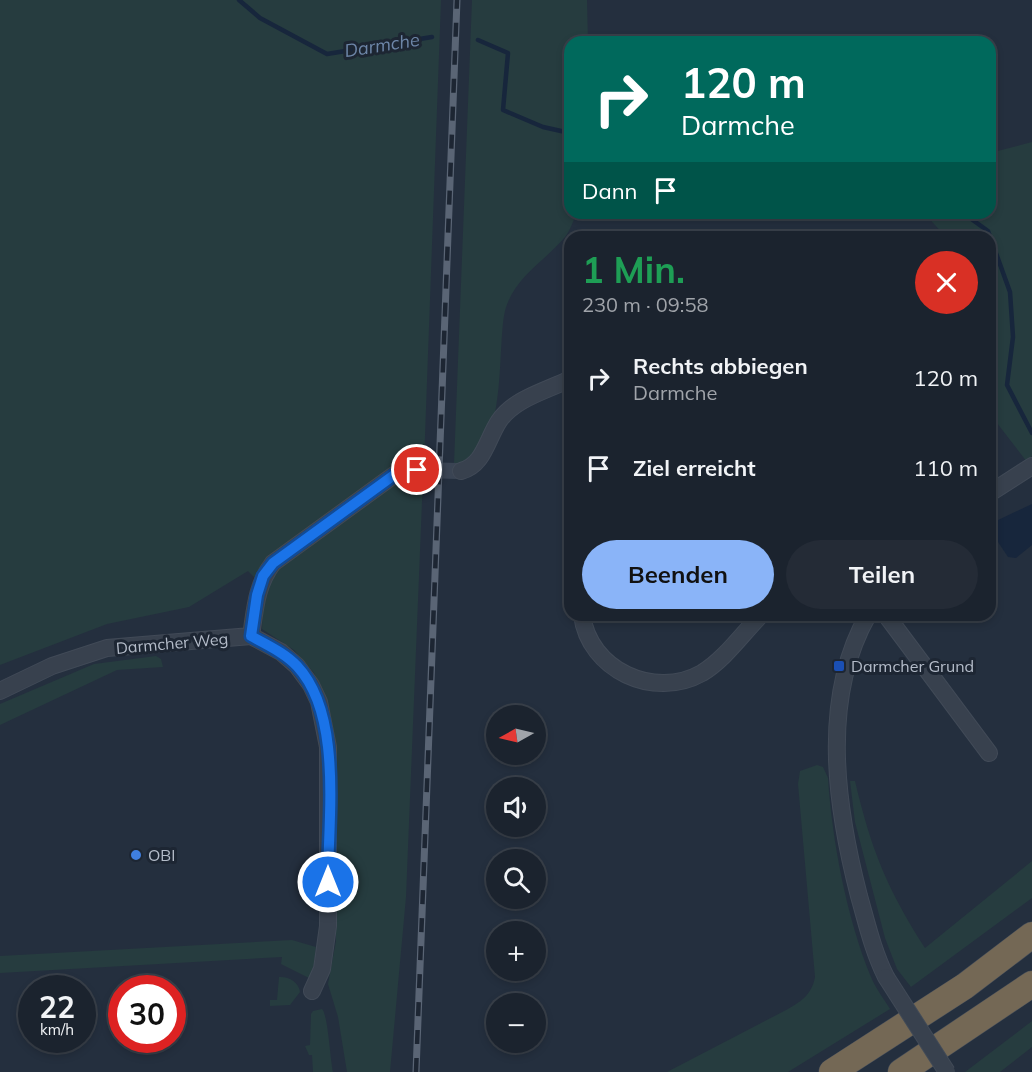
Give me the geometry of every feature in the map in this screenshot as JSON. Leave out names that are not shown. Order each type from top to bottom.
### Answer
[{"type":"highway","points":[[832,1072],[964,986],[1032,935]]},
{"type":"highway","points":[[901,1072],[1032,984]]},
{"type":"street","points":[[461,471],[475,466],[499,421],[510,409],[564,383]]},
{"type":"street","points":[[996,489],[1032,466]]},
{"type":"street","points":[[251,636],[257,595],[263,576],[273,563],[394,475],[417,470]]},
{"type":"street","points":[[584,621],[591,641],[610,665],[636,680],[657,683],[679,681],[702,673],[720,659],[755,621]]},
{"type":"street","points":[[865,621],[856,641],[844,682],[837,749],[839,799],[849,857],[874,951],[886,977],[947,1072]]},
{"type":"street","points":[[890,621],[988,753]]},
{"type":"street","name":"Darmcher Weg","points":[[0,691],[52,666],[107,648],[251,636],[280,652],[297,666],[311,685],[324,723],[329,770],[328,926],[322,969],[312,991]]},
{"type":"green space","points":[[0,0],[441,0],[424,463],[401,465],[387,472],[256,579],[248,571],[189,607],[107,624],[0,665]]},
{"type":"green space","points":[[472,0],[587,0],[588,36],[564,36],[564,219],[574,219],[569,231],[564,231],[564,238],[522,279],[509,299],[505,311],[500,375],[492,424],[484,444],[472,458],[454,464]]},
{"type":"green space","points":[[1032,142],[1032,456],[1027,462],[996,422],[996,231],[940,231],[930,219],[996,219],[996,151]]},
{"type":"green space","points":[[423,477],[406,897],[390,1072],[347,1072],[338,1017],[328,984],[336,941],[336,762],[333,728],[326,698],[314,673],[294,650],[262,629],[263,594],[278,566],[396,481]]},
{"type":"green space","points":[[156,656],[161,659],[163,667],[117,670],[0,725],[0,704],[94,664]]},
{"type":"green space","points":[[817,765],[823,767],[828,778],[833,828],[842,879],[862,954],[871,977],[890,1009],[788,1072],[667,1072],[788,1009],[802,1000],[811,988],[815,977],[798,784],[800,771]]},
{"type":"green space","points":[[850,781],[855,781],[867,827],[890,887],[925,948],[1032,861],[1032,898],[911,987],[897,969],[885,938],[855,822]]},
{"type":"green space","points":[[292,940],[316,947],[313,975],[309,978],[281,964],[282,957],[0,973],[0,956]]},
{"type":"green space","points":[[279,977],[292,980],[298,985],[300,992],[290,1005],[270,1006],[270,1000],[277,1000]]},
{"type":"green space","points":[[322,1009],[333,1072],[313,1072],[312,1055],[309,1055],[305,1046],[310,1045],[311,1014],[313,1011]]},
{"type":"green space","points":[[1032,1021],[1032,1047],[1000,1072],[965,1072]]},
{"type":"water","points":[[1032,504],[1032,545],[1016,558],[1008,557],[998,542],[996,521]]},
{"type":"waterway","name":"Darmche","points":[[239,0],[260,18],[327,54],[432,37]]},
{"type":"waterway","name":"Darmche","points":[[478,40],[508,53],[503,110],[543,127],[564,132]]},
{"type":"waterway","name":"Darmche","points":[[971,219],[988,231]]},
{"type":"waterway","name":"Darmche","points":[[996,253],[1010,292],[1013,337],[1007,385],[1032,433]]},
{"type":"tunnel","points":[[417,470],[461,471]]},
{"type":"railway","points":[[416,1072],[457,0]]},
{"type":"place","name":"Darmcher Grund","points":[[839,666]]},
{"type":"place","name":"OBI","points":[[136,855]]},
{"type":"route","points":[[328,882],[328,747],[319,702],[311,685],[297,666],[280,652],[251,636],[257,595],[263,576],[285,553],[394,475],[417,470]]}]
